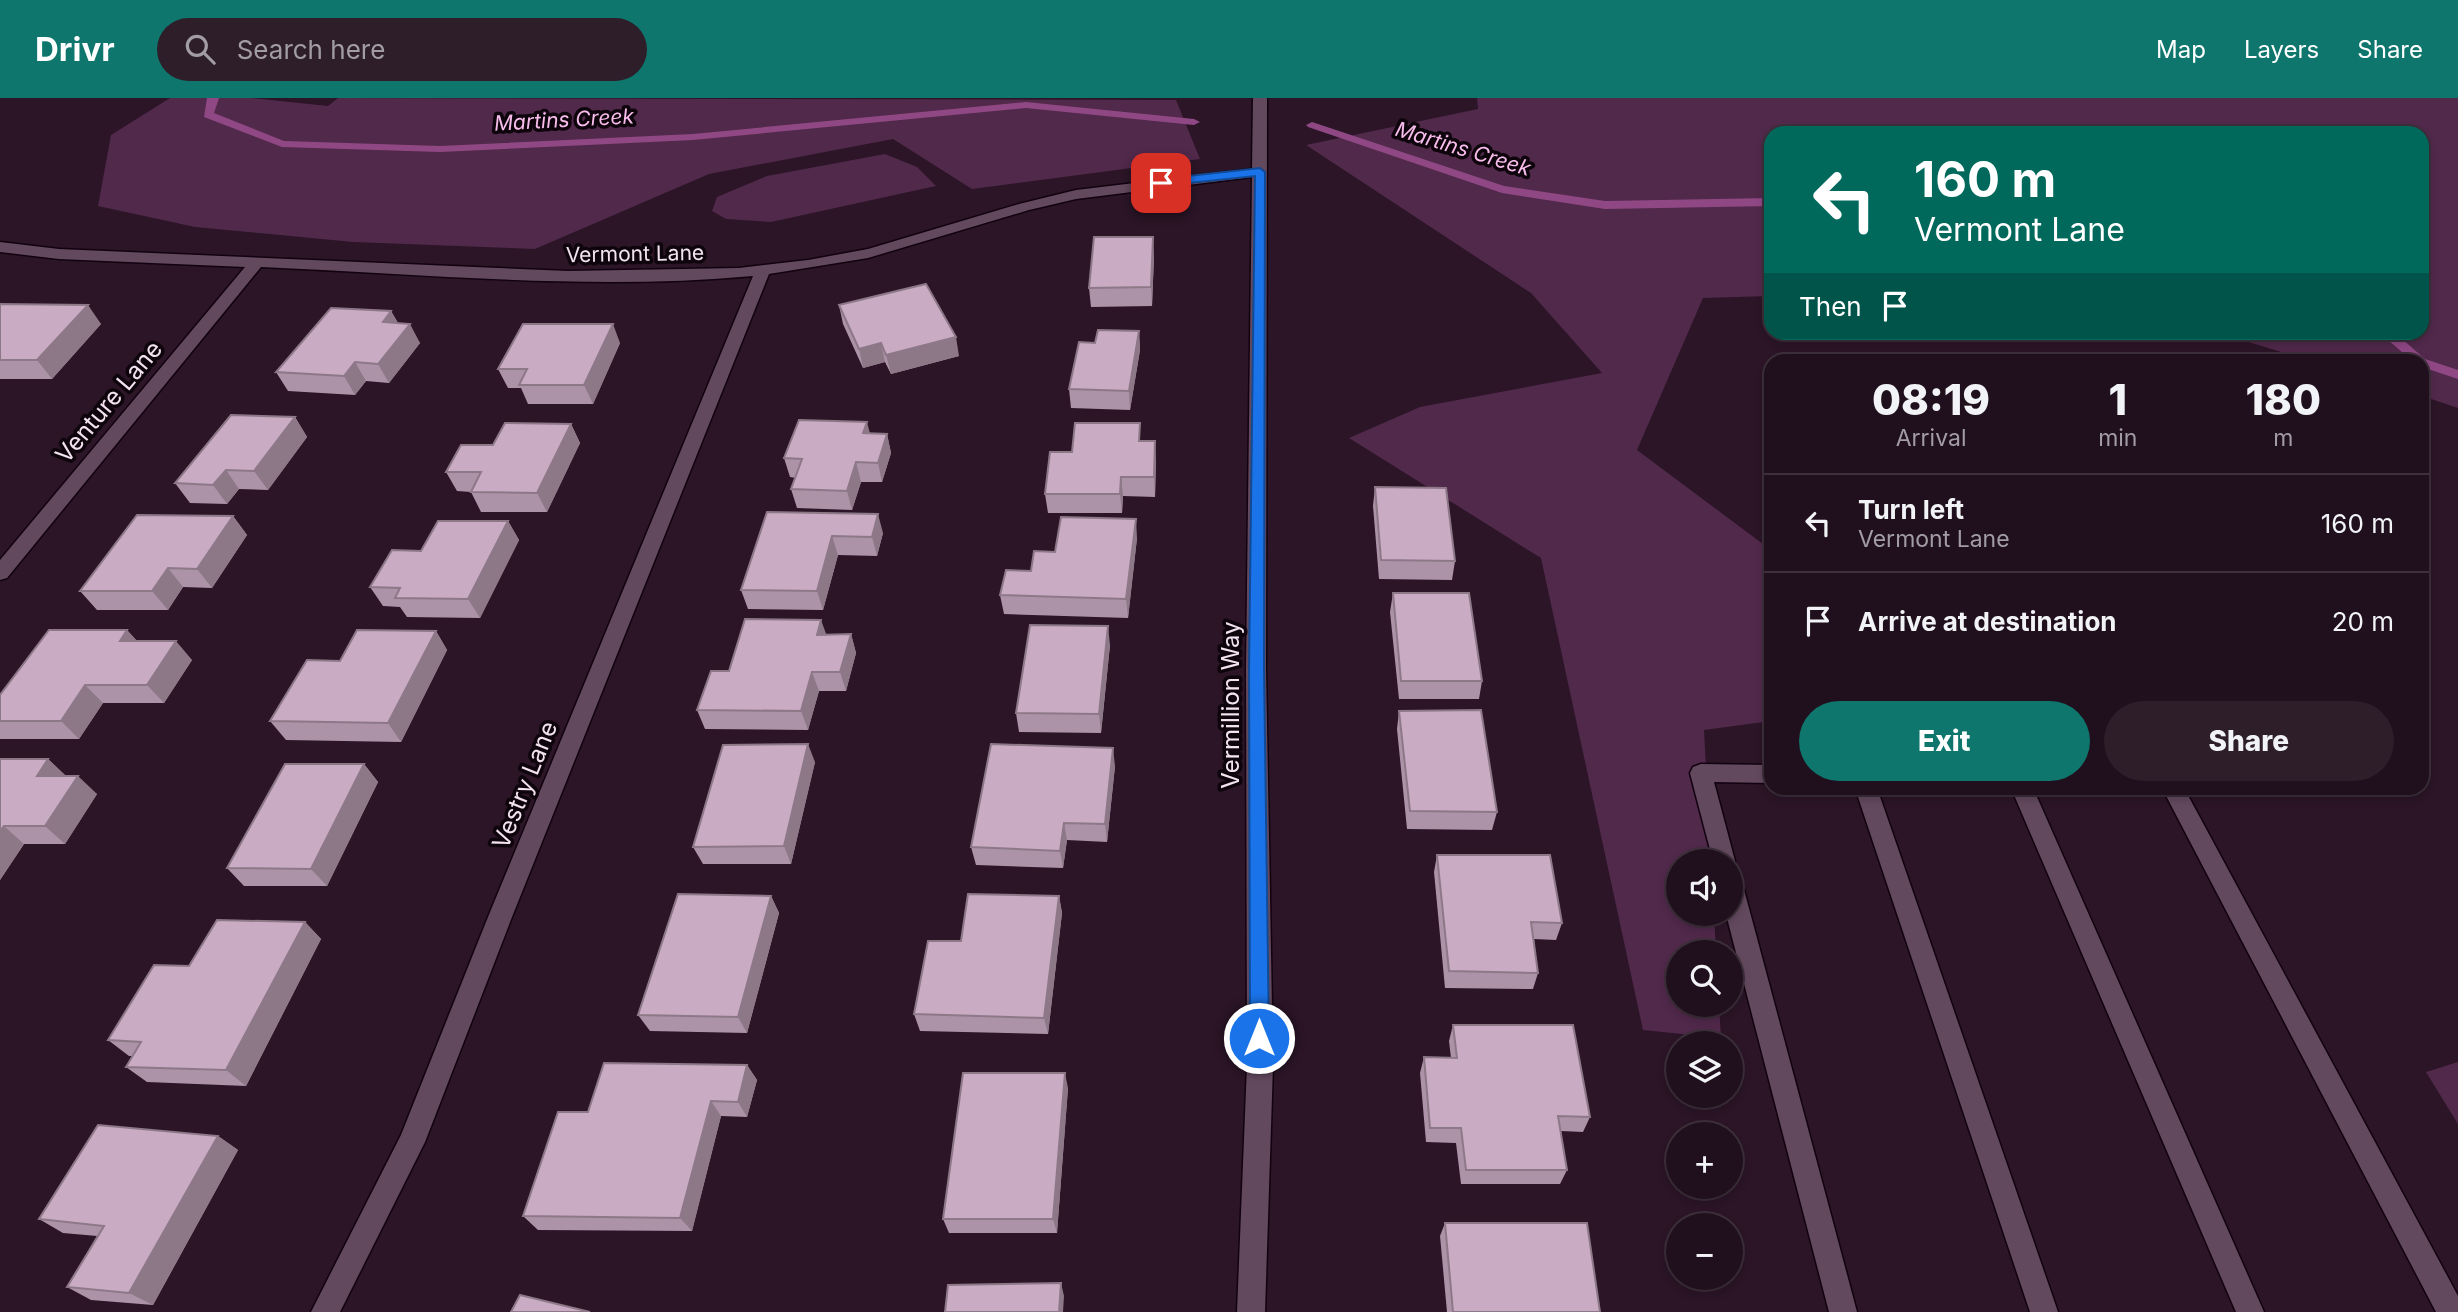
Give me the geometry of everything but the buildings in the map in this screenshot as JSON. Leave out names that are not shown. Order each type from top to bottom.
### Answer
[{"type":"street","name":"Vermillion Way","points":[[1251,1312],[1260,1065],[1256,668],[1259,98]]},
{"type":"street","name":"Vermont Lane","points":[[0,247],[59,254],[568,276],[763,271],[892,248],[1052,200],[1112,188],[1260,172]]},
{"type":"street","name":"Venture Lane","points":[[0,573],[256,263]]},
{"type":"street","name":"Vestry Lane","points":[[325,1312],[412,1142],[500,917],[763,271]]},
{"type":"street","points":[[1721,849],[1701,773],[1764,774]]},
{"type":"street","points":[[1868,795],[2044,1312]]},
{"type":"street","points":[[2025,795],[2250,1312]]},
{"type":"street","points":[[2177,795],[2451,1312]]},
{"type":"street","points":[[1742,926],[1843,1312]]},
{"type":"shaded area","points":[[170,98],[252,98],[328,106],[338,98],[1176,100],[1200,159],[972,189],[893,139],[709,174],[535,249],[353,242],[195,227],[98,206],[111,135]]},
{"type":"shaded area","points":[[1477,98],[2458,98],[2458,408],[2429,398],[2429,354],[2288,354],[2242,340],[2429,340],[2429,126],[1764,126],[1764,296],[1703,298],[1637,450],[1764,545],[1764,722],[1704,730],[1710,849],[1666,849],[1666,926],[1715,926],[1715,940],[1666,940],[1666,1017],[1720,1017],[1721,1031],[1643,1030],[1541,558],[1349,438],[1420,407],[1602,373],[1531,293],[1306,145],[1478,109]]},
{"type":"shaded area","points":[[885,154],[917,167],[936,186],[771,222],[726,219],[712,211],[717,197],[767,176]]},
{"type":"shaded area","points":[[2458,1062],[2458,1124],[2426,1072]]},
{"type":"waterway","name":"Martins Creek","points":[[213,98],[208,115],[282,144],[440,149],[693,137],[1026,105],[1194,122]]},
{"type":"waterway","name":"Martins Creek","points":[[1312,125],[1502,189],[1605,205],[1764,202]]},
{"type":"waterway","name":"Martins Creek","points":[[2395,340],[2412,354]]},
{"type":"waterway","name":"Martins Creek","points":[[2429,365],[2458,375]]},
{"type":"route","points":[[1161,183],[1260,172],[1256,668],[1259,1038]]}]
